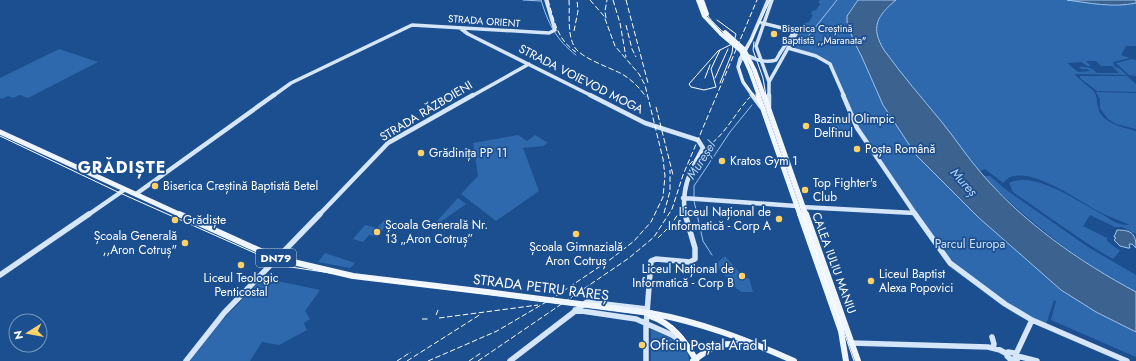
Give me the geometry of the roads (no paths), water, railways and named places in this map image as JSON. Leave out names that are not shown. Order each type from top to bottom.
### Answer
[{"type":"main road","points":[[698,0],[704,16],[715,27]]},
{"type":"main road","points":[[702,0],[705,11],[715,27]]},
{"type":"main road","name":"CALEA IULIU MANIU","points":[[715,27],[738,42],[749,56],[841,332],[845,348],[846,361]]},
{"type":"main road","name":"CALEA IULIU MANIU","points":[[723,33],[741,51],[753,71]]},
{"type":"main road","name":"STRADA PETRU RAREȘ","points":[[0,132],[124,190],[136,194],[276,258],[354,276],[444,289],[649,313]]},
{"type":"main road","name":"CALEA IULIU MANIU","points":[[799,207],[858,361]]},
{"type":"main road","name":"DN79","points":[[649,313],[690,321],[743,338],[794,361]]},
{"type":"main road","name":"DN79","points":[[649,313],[674,327],[695,360]]},
{"type":"main road","points":[[695,360],[711,348],[725,343],[757,345]]},
{"type":"street","name":"STRADA ORIENT","points":[[136,194],[291,83],[404,28],[412,25],[552,32],[556,30],[546,0]]},
{"type":"street","points":[[768,0],[751,40],[741,57],[738,67],[743,82],[768,113]]},
{"type":"street","points":[[768,113],[769,82],[756,46],[772,0]]},
{"type":"street","points":[[759,21],[794,32]]},
{"type":"street","name":"STRADA VOIEVOD MOGA","points":[[460,28],[468,34],[645,123],[698,140],[702,145],[702,148],[685,183],[686,198]]},
{"type":"street","points":[[769,82],[796,34],[794,32]]},
{"type":"street","points":[[749,56],[760,61],[769,62],[776,60],[794,32]]},
{"type":"street","points":[[788,48],[816,56],[830,64],[857,128],[914,213],[950,263],[1005,304],[1032,320],[1127,361]]},
{"type":"street","name":"STRADA RĂZBOIENI","points":[[186,361],[224,313],[388,143],[529,64]]},
{"type":"street","points":[[0,275],[124,190]]},
{"type":"street","points":[[646,361],[646,323],[649,313],[650,266],[652,260],[694,260],[696,253],[686,219],[686,198],[799,207],[914,213]]},
{"type":"street","points":[[510,361],[585,302],[649,313]]},
{"type":"street","points":[[575,310],[632,318],[674,336],[687,346]]},
{"type":"street","points":[[1015,359],[1032,320]]},
{"type":"street","points":[[992,337],[994,342],[993,348]]},
{"type":"street","points":[[851,343],[993,348],[1007,354],[1010,352],[1015,359],[1036,361]]},
{"type":"water","name":"Mureș","points":[[858,0],[896,0],[884,11],[878,22],[877,35],[884,50],[977,168],[998,192],[1034,225],[1054,240],[1094,268],[1136,292],[1136,332],[1096,312],[1061,290],[978,217],[916,155],[883,105],[854,42],[847,22],[847,16]]},
{"type":"water","points":[[1067,0],[1136,0],[1136,3],[1110,5]]},
{"type":"water","points":[[1117,230],[1130,232],[1134,236],[1136,248],[1132,244],[1129,244],[1130,248],[1120,246],[1114,240],[1116,238],[1114,237]]},
{"type":"waterway","points":[[523,0],[541,1]]},
{"type":"waterway","points":[[541,0],[550,24],[558,37],[576,55]]},
{"type":"waterway","name":"Mureșel","points":[[802,44],[837,0]]},
{"type":"waterway","name":"Mureșel","points":[[694,197],[694,186],[730,132],[752,105]]},
{"type":"waterway","name":"Mureșel","points":[[694,201],[703,241],[712,255]]},
{"type":"tram line","points":[[700,0],[709,17],[734,42]]},
{"type":"tram line","points":[[745,53],[770,0]]},
{"type":"tram line","points":[[717,20],[736,34],[734,42]]},
{"type":"tram line","points":[[734,42],[745,53]]},
{"type":"tram line","points":[[754,42],[753,50],[763,78],[767,102]]},
{"type":"tram line","points":[[720,50],[734,43]]},
{"type":"tram line","points":[[720,83],[732,53],[733,45]]},
{"type":"tram line","points":[[715,78],[728,49]]},
{"type":"tram line","points":[[720,50],[711,69],[716,87],[704,90],[691,87],[689,84],[720,50]]},
{"type":"tram line","points":[[745,53],[748,57],[854,361]]},
{"type":"tram line","points":[[745,53],[739,67],[742,79],[764,110]]},
{"type":"tram line","points":[[705,78],[710,65]]},
{"type":"tram line","points":[[0,136],[120,193],[284,266],[370,279],[650,315],[659,318],[674,327],[684,338],[699,361]]},
{"type":"railway","points":[[548,0],[554,22],[560,36],[564,42],[576,52]]},
{"type":"railway","points":[[569,0],[570,35],[577,50],[595,62],[626,76],[641,90],[646,97]]},
{"type":"railway","points":[[574,31],[578,11],[577,0]]},
{"type":"railway","points":[[428,361],[497,331],[553,298],[611,259],[634,241],[651,222],[663,197],[665,176],[663,159],[645,85],[639,74],[615,46],[604,16],[590,0]]},
{"type":"railway","points":[[606,18],[605,11],[607,0]]},
{"type":"railway","points":[[613,0],[620,23],[626,57]]},
{"type":"railway","points":[[626,0],[648,83]]},
{"type":"railway","points":[[478,361],[629,258],[654,237],[672,209],[683,175],[757,0]]},
{"type":"railway","points":[[626,25],[632,49],[636,57]]},
{"type":"railway","points":[[689,165],[727,128],[750,97]]},
{"type":"railway","points":[[656,107],[673,175]]},
{"type":"railway","points":[[664,213],[670,191],[670,170]]},
{"type":"railway","points":[[658,238],[671,225],[678,214]]},
{"type":"railway","points":[[439,318],[538,305]]},
{"type":"railway","points":[[436,315],[439,308]]},
{"type":"railway","points":[[407,361],[481,314]]},
{"type":"railway","points":[[422,319],[430,319]]},
{"type":"railway","points":[[397,361],[411,352]]},
{"type":"railway","points":[[469,361],[481,353]]},
{"type":"place","name":"Biserica Creștină Baptistă ,,Maranata\"","points":[[774,34]]},
{"type":"place","name":"Bazinul Olimpic Delfinul","points":[[806,126]]},
{"type":"place","name":"Poșta Română","points":[[857,149]]},
{"type":"place","name":"Grădinița PP 11","points":[[421,153]]},
{"type":"place","name":"Kratos Gym 1","points":[[722,161]]},
{"type":"place","name":"Biserica Creștină Baptistă Betel","points":[[155,186]]},
{"type":"place","name":"Top Fighter's Club","points":[[805,190]]},
{"type":"place","name":"Liceul Național de Informatică - Corp A","points":[[779,219]]},
{"type":"place","name":"Grădiște","points":[[175,220]]},
{"type":"place","name":"Școala Generală Nr. 13 „Aron Cotruș”","points":[[377,232]]},
{"type":"place","name":"Școala Gimnazială Aron Cotruș","points":[[576,234]]},
{"type":"place","name":"Școala Generală ,,Aron Cotruș\"","points":[[185,243]]},
{"type":"place","name":"Liceul Teologic Penticostal","points":[[241,265]]},
{"type":"place","name":"Liceul Național de Informatică - Corp B","points":[[742,276]]},
{"type":"place","name":"Liceul Baptist Alexa Popovici","points":[[871,281]]},
{"type":"place","name":"Oficiu Poștal Arad 1","points":[[642,345]]},
{"type":"district","name":"GRĂDIȘTE","points":[[122,167]]},
{"type":"park label","name":"Parcul Europa","points":[[970,244]]}]
